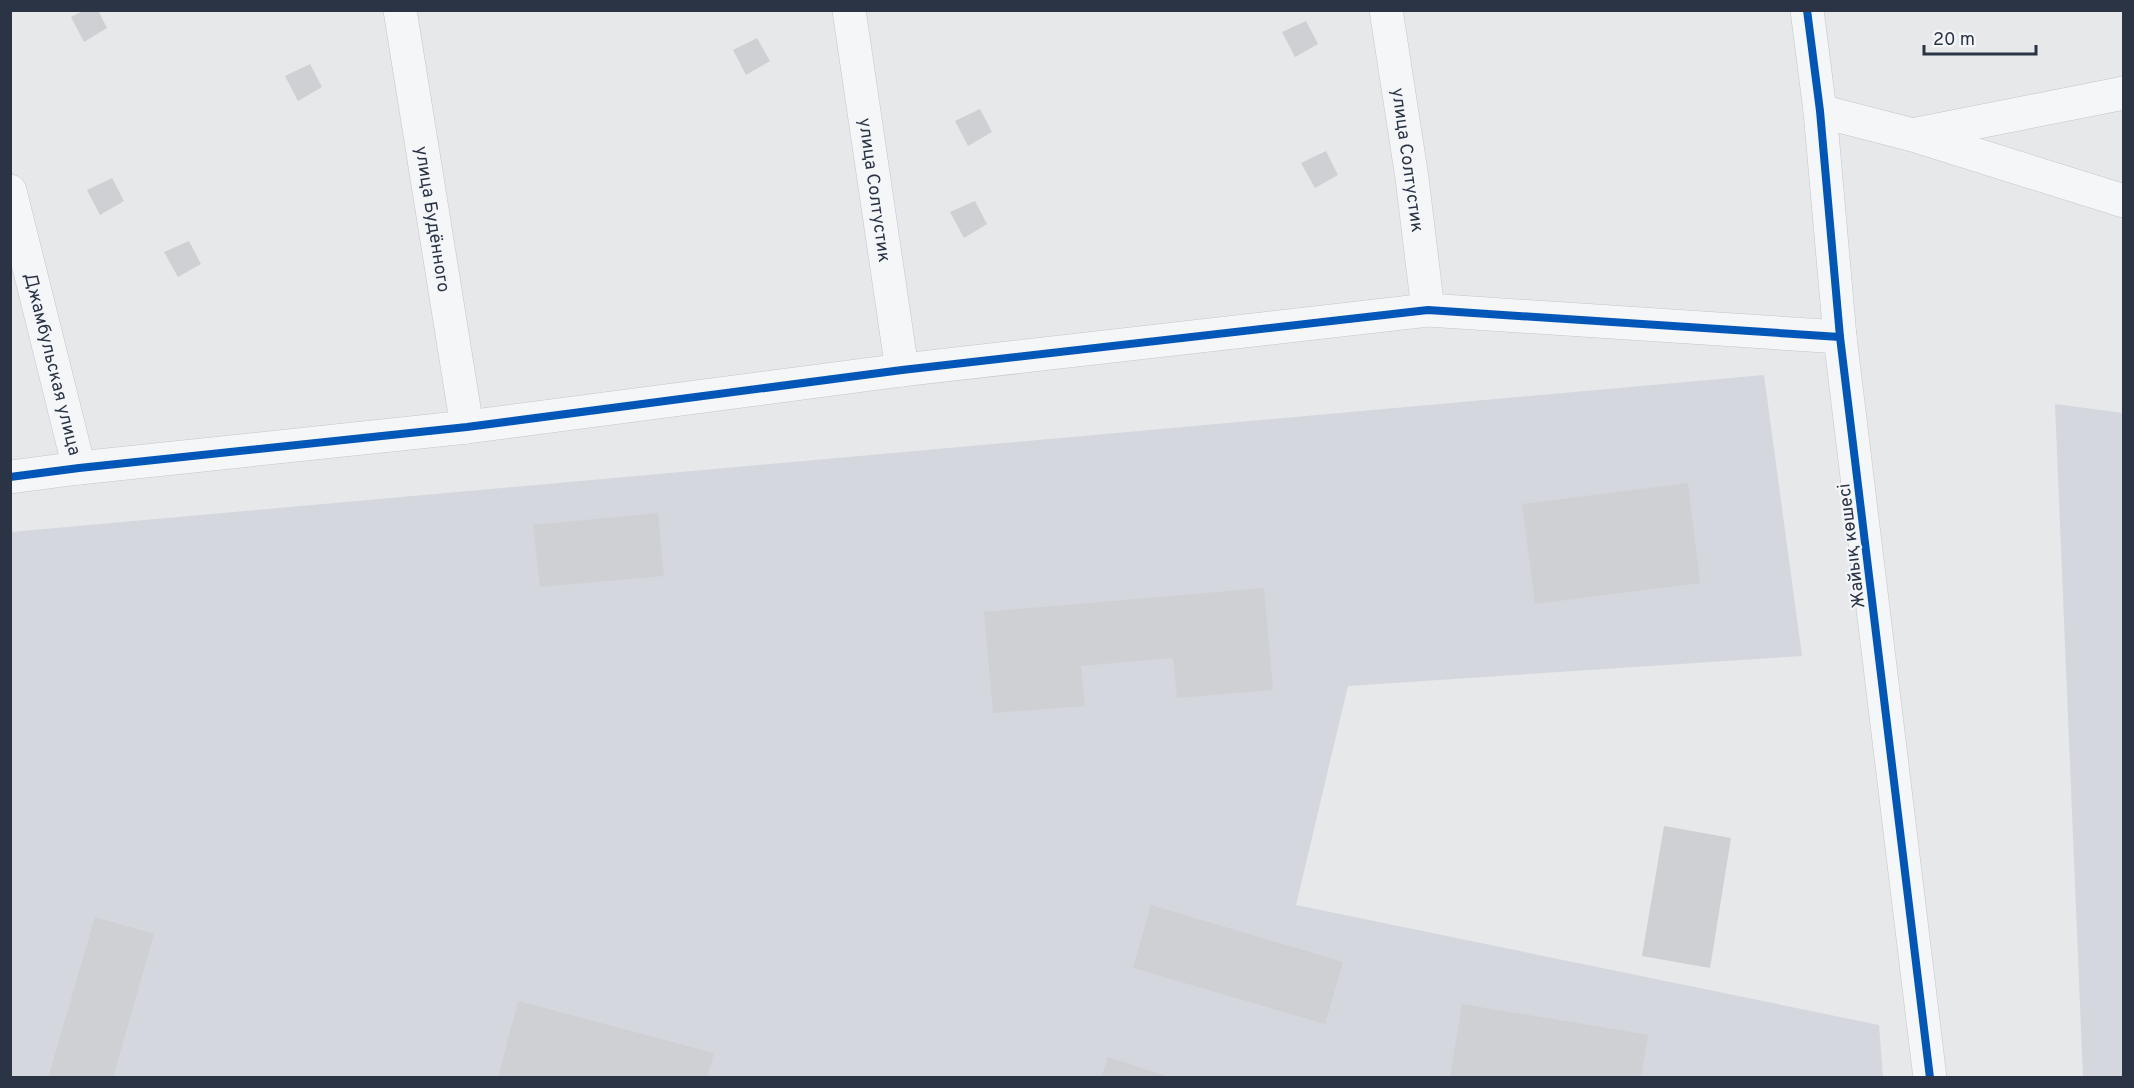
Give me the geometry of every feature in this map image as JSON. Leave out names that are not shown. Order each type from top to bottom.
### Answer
[{"type":"street","name":"улица Будённого","points":[[400,10],[467,427]]},
{"type":"street","name":"улица Солтустик","points":[[849,10],[902,370]]},
{"type":"street","name":"улица Солтустик","points":[[1386,10],[1412,178],[1428,310]]},
{"type":"street","name":"Жайық көшесі","points":[[1807,10],[1820,111],[1840,338],[1930,1077]]},
{"type":"street","points":[[1913,135],[2124,93]]},
{"type":"street","points":[[1820,111],[1913,135],[2124,201]]},
{"type":"street","name":"Джамбульская улица","points":[[10,191],[79,468]]},
{"type":"street","points":[[10,477],[467,427],[902,370],[1428,310],[1840,338]]},
{"type":"shaded area","points":[[1764,375],[1802,656],[1348,686],[1296,905],[1879,1025],[1883,1077],[11,1078],[11,532]]},
{"type":"shaded area","points":[[2055,404],[2123,413],[2123,1077],[2083,1077]]},
{"type":"building","points":[[85,10],[98,10],[107,28],[84,42],[71,17]]},
{"type":"building","points":[[1306,21],[1318,44],[1295,57],[1282,32]]},
{"type":"building","points":[[757,38],[770,61],[746,75],[733,50]]},
{"type":"building","points":[[310,64],[322,87],[298,101],[285,76]]},
{"type":"building","points":[[980,109],[992,132],[968,146],[955,121]]},
{"type":"building","points":[[1326,151],[1338,175],[1315,188],[1301,163]]},
{"type":"building","points":[[112,178],[124,201],[100,215],[87,190]]},
{"type":"building","points":[[975,201],[987,224],[964,238],[950,212]]},
{"type":"building","points":[[189,241],[201,264],[178,277],[164,252]]},
{"type":"building","points":[[1688,483],[1700,583],[1535,604],[1522,504]]},
{"type":"building","points":[[658,513],[664,576],[540,587],[533,525]]},
{"type":"building","points":[[1264,588],[1273,690],[1177,698],[1173,658],[1081,666],[1085,706],[993,713],[984,612]]},
{"type":"building","points":[[1664,826],[1731,838],[1710,968],[1642,956]]},
{"type":"building","points":[[1151,905],[1343,962],[1325,1024],[1133,968]]},
{"type":"building","points":[[95,917],[154,934],[113,1078],[48,1078]]},
{"type":"building","points":[[518,1001],[714,1053],[707,1078],[498,1078]]},
{"type":"building","points":[[1462,1004],[1648,1035],[1641,1078],[1450,1078]]},
{"type":"building","points":[[1108,1057],[1169,1077],[1169,1078],[1101,1078]]},
{"type":"cycle path","points":[[1807,10],[1820,111],[1840,337],[1930,1078]]},
{"type":"cycle path","points":[[10,477],[467,427],[902,370],[1428,310],[1840,337]]}]
